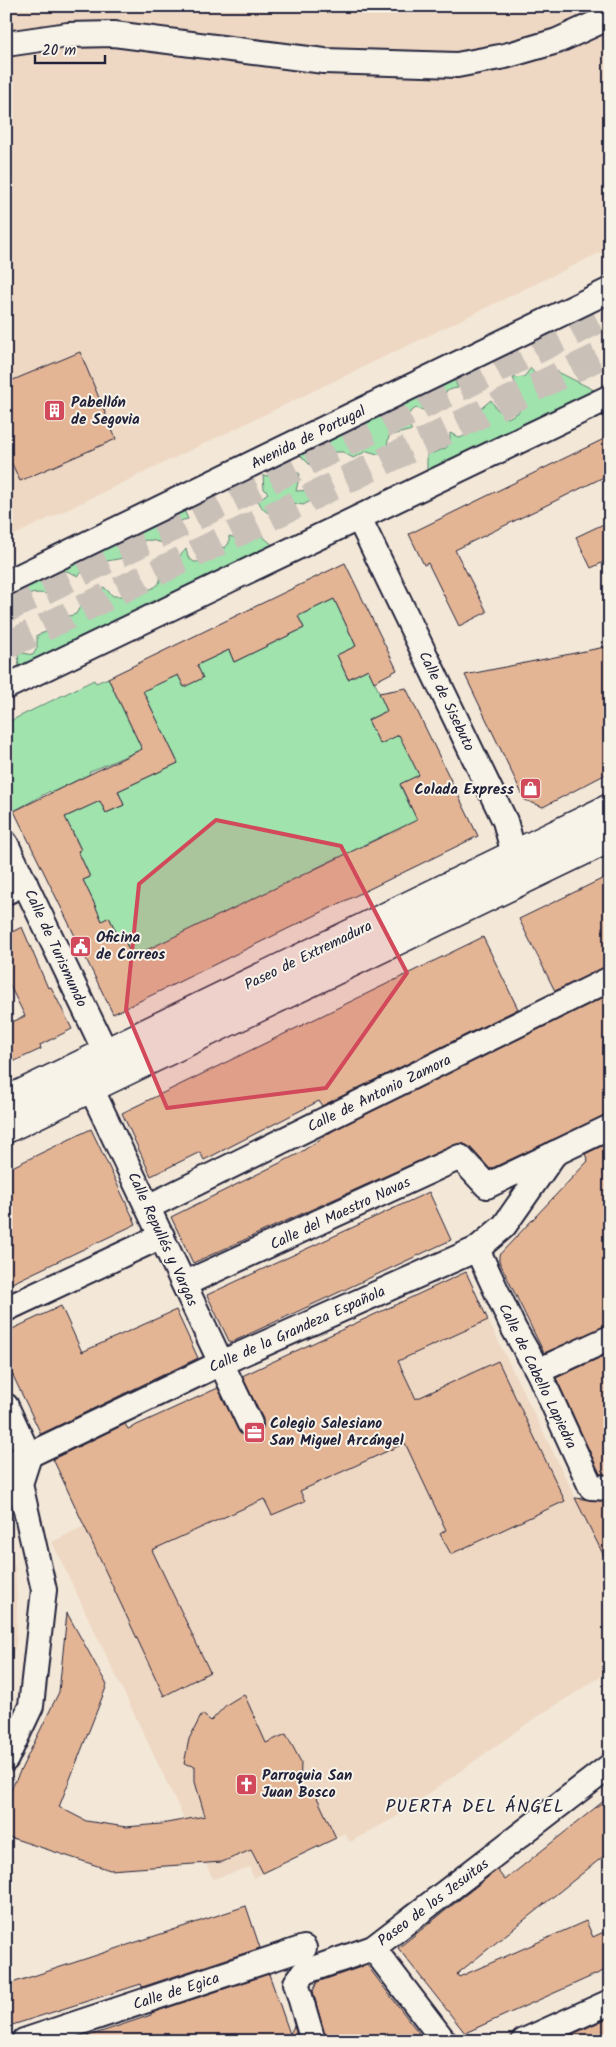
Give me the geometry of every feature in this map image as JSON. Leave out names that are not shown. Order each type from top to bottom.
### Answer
[{"type":"main road","name":"Paseo de Extremadura","points":[[6,1101],[610,808]]},
{"type":"main road","name":"Paseo de Extremadura","points":[[6,1129],[610,838]]},
{"type":"street","points":[[6,44],[68,35],[114,34],[324,61],[457,64],[505,56],[557,41],[610,17]]},
{"type":"street","name":"Avenida de Portugal","points":[[6,583],[610,290]]},
{"type":"street","points":[[6,688],[610,397]]},
{"type":"street","name":"Calle de Sisebuto","points":[[359,518],[505,821],[514,854],[506,887]]},
{"type":"street","name":"Calle de Turismundo","points":[[6,844],[16,887],[106,1053]]},
{"type":"street","name":"Calle de Antonio Zamora","points":[[148,1206],[610,979]]},
{"type":"street","points":[[92,1088],[106,1053]]},
{"type":"street","name":"Calle Repullés y Vargas","points":[[92,1088],[250,1424]]},
{"type":"street","name":"Calle de la Grandeza Española","points":[[487,1186],[610,1127]]},
{"type":"street","name":"Calle de la Grandeza Española","points":[[6,1466],[221,1363],[477,1249],[504,1226],[555,1153]]},
{"type":"street","name":"Calle del Maestro Navas","points":[[184,1284],[460,1157],[487,1186]]},
{"type":"street","points":[[6,1309],[162,1236]]},
{"type":"street","name":"Calle de Cabello Lapiedra","points":[[477,1249],[514,1329],[538,1371],[592,1487],[610,1488]]},
{"type":"street","points":[[538,1371],[610,1338]]},
{"type":"street","points":[[6,1406],[29,1456],[20,1484],[44,1590],[31,1706],[6,1760]]},
{"type":"street","name":"Paseo de los Jesuitas","points":[[313,2041],[296,1983],[304,1972],[373,1948],[610,1766]]},
{"type":"street","name":"Calle de Egica","points":[[24,2041],[48,2037],[304,1948]]},
{"type":"street","points":[[373,1948],[444,2041]]},
{"type":"street","points":[[524,2041],[610,2002]]},
{"type":"highlighted area","points":[[216,820],[341,846],[407,973],[326,1088],[167,1108],[126,1010],[139,884]]},
{"type":"shaded area","points":[[6,6],[610,6],[610,248],[6,539]]},
{"type":"shaded area","points":[[488,1320],[610,1568],[610,1671],[532,1720],[396,1817],[350,1842],[345,1833],[253,1878],[250,1867],[213,1879],[52,1542],[84,1526],[77,1509]]},
{"type":"shaded area","points":[[6,1527],[15,1567],[17,1603],[16,1644],[6,1682]]},
{"type":"green space","points":[[531,368],[536,377],[546,385],[555,378],[556,371],[594,390],[427,470],[427,452],[433,453],[446,448],[450,442],[450,433],[460,438],[468,433],[472,423],[467,411],[479,410],[491,400],[496,408],[508,418],[519,412],[522,397],[513,378],[524,377]]},
{"type":"green space","points":[[453,376],[458,388],[448,390],[441,396],[435,408],[435,413],[416,408],[408,414],[406,422],[412,430],[389,436],[385,456],[367,451],[353,458],[343,452],[333,452],[327,463],[319,460],[313,461],[311,466],[297,452]]},
{"type":"green space","points":[[292,469],[300,474],[296,491],[313,490],[317,492],[317,498],[303,505],[293,503],[295,515],[288,522],[284,518],[283,511],[275,514],[268,513],[262,508],[258,500],[268,493],[264,489],[263,476],[275,475],[283,483]]},
{"type":"green space","points":[[183,508],[188,519],[172,527],[167,535],[165,544],[147,540],[134,543],[129,546],[129,557],[107,561],[101,574],[89,570],[78,576],[67,571],[56,581],[51,595],[30,594],[21,599],[14,607],[6,598],[6,593]]},
{"type":"green space","points":[[261,535],[274,546],[19,669],[18,652],[33,655],[37,648],[37,635],[49,631],[60,614],[69,616],[76,614],[87,594],[97,595],[104,587],[113,596],[123,596],[134,586],[139,592],[151,589],[159,584],[160,580],[155,563],[173,560],[186,549],[188,557],[194,562],[198,562],[204,559],[212,543],[225,548],[229,543],[229,536],[242,540]]},
{"type":"green space","points":[[334,599],[356,646],[337,655],[348,679],[368,669],[388,710],[368,720],[380,743],[400,734],[419,775],[400,785],[411,808],[438,814],[396,847],[389,833],[363,845],[347,871],[339,857],[314,869],[246,920],[239,905],[135,961],[125,941],[121,942],[109,918],[102,921],[83,880],[90,877],[78,851],[81,850],[72,830],[55,822],[99,801],[106,813],[124,805],[118,791],[178,763],[143,691],[178,674],[184,687],[197,665],[229,650],[234,662],[304,628],[298,616]]},
{"type":"green space","points":[[108,678],[142,749],[89,772],[90,774],[51,793],[50,791],[14,811],[6,795],[6,723],[94,680],[96,683]]},
{"type":"building","name":"Pabellón de Segovia","points":[[80,352],[116,439],[20,481],[6,451],[6,383]]},
{"type":"building","points":[[610,436],[610,474],[455,550],[487,612],[459,626],[428,563],[424,565],[409,534]]},
{"type":"building","points":[[610,521],[610,559],[591,568],[576,537]]},
{"type":"building","points":[[345,563],[397,670],[374,682],[368,669],[348,679],[337,655],[356,646],[334,599],[298,616],[304,628],[234,662],[229,650],[197,665],[203,678],[184,687],[178,675],[143,691],[178,763],[118,791],[124,805],[106,813],[100,801],[65,817],[81,850],[78,851],[90,877],[83,880],[102,921],[109,917],[121,942],[125,941],[132,957],[417,820],[400,784],[419,775],[399,735],[380,744],[368,720],[387,711],[379,693],[406,688],[478,836],[113,1014],[14,811],[142,749],[108,678]]},
{"type":"building","points":[[610,646],[610,772],[543,807],[525,800],[465,675]]},
{"type":"building","points":[[610,875],[610,965],[555,991],[519,919]]},
{"type":"building","points":[[22,927],[48,988],[51,987],[72,1029],[40,1045],[41,1049],[6,1065],[6,1025],[25,1016],[6,978],[6,935]]},
{"type":"building","points":[[483,937],[518,1009],[322,1106],[319,1101],[204,1160],[200,1152],[151,1176],[122,1113]]},
{"type":"building","points":[[610,994],[610,1113],[490,1169],[470,1147],[462,1143],[454,1145],[193,1263],[171,1217],[298,1154],[334,1130]]},
{"type":"building","points":[[91,1129],[136,1224],[6,1286],[6,1170]]},
{"type":"building","points":[[610,1142],[610,1325],[544,1353],[499,1261],[499,1255],[588,1161],[585,1154]]},
{"type":"building","points":[[429,1192],[451,1240],[230,1343],[207,1295]]},
{"type":"building","points":[[466,1272],[488,1320],[398,1361],[416,1399],[498,1361],[565,1501],[451,1554],[440,1534],[446,1530],[405,1443],[300,1491],[305,1501],[272,1515],[264,1499],[152,1550],[210,1672],[164,1696],[53,1459],[125,1424],[128,1429],[218,1388],[238,1430],[243,1436],[255,1437],[262,1431],[263,1419],[242,1376]]},
{"type":"building","points":[[61,1306],[82,1352],[176,1310],[198,1358],[41,1434],[6,1361],[6,1332]]},
{"type":"building","points":[[610,1353],[610,1474],[600,1474],[556,1378]]},
{"type":"building","points":[[575,1498],[610,1502],[610,1568]]},
{"type":"building","points":[[67,1613],[107,1685],[59,1807],[86,1821],[126,1827],[161,1824],[205,1816],[195,1782],[195,1766],[184,1764],[189,1739],[202,1714],[211,1721],[226,1705],[244,1694],[266,1743],[286,1734],[301,1762],[300,1795],[313,1789],[336,1838],[263,1873],[251,1850],[222,1862],[110,1870],[6,1836],[6,1800],[59,1692]]},
{"type":"building","points":[[610,1796],[610,1851],[457,1974],[459,1977],[586,1921],[593,1937],[610,1929],[610,1968],[465,2033],[398,1948],[497,1870],[505,1880]]},
{"type":"building","points":[[246,1906],[260,1948],[142,1987],[141,1984],[6,2027],[6,1985]]},
{"type":"building","points":[[367,1965],[425,2041],[326,2041],[313,1991],[317,1982]]},
{"type":"building","points":[[269,1974],[290,2034],[294,2026],[299,2041],[86,2041],[86,2037],[151,2015],[151,2013]]},
{"type":"building","points":[[610,2017],[610,2041],[558,2041]]},
{"type":"tunnel","points":[[6,609],[610,314]]},
{"type":"tunnel","points":[[6,646],[610,351]]},
{"type":"place","name":"Pabellón de Segovia","points":[[55,411]]},
{"type":"place","name":"Colada Express","points":[[530,789]]},
{"type":"place","name":"Oficina de Correos","points":[[80,946]]},
{"type":"place","name":"Colegio Salesiano San Miguel Arcángel","points":[[254,1432]]},
{"type":"place","name":"Parroquia San Juan Bosco","points":[[246,1784]]},
{"type":"district","name":"PUERTA DEL ÁNGEL","points":[[475,1806]]}]
